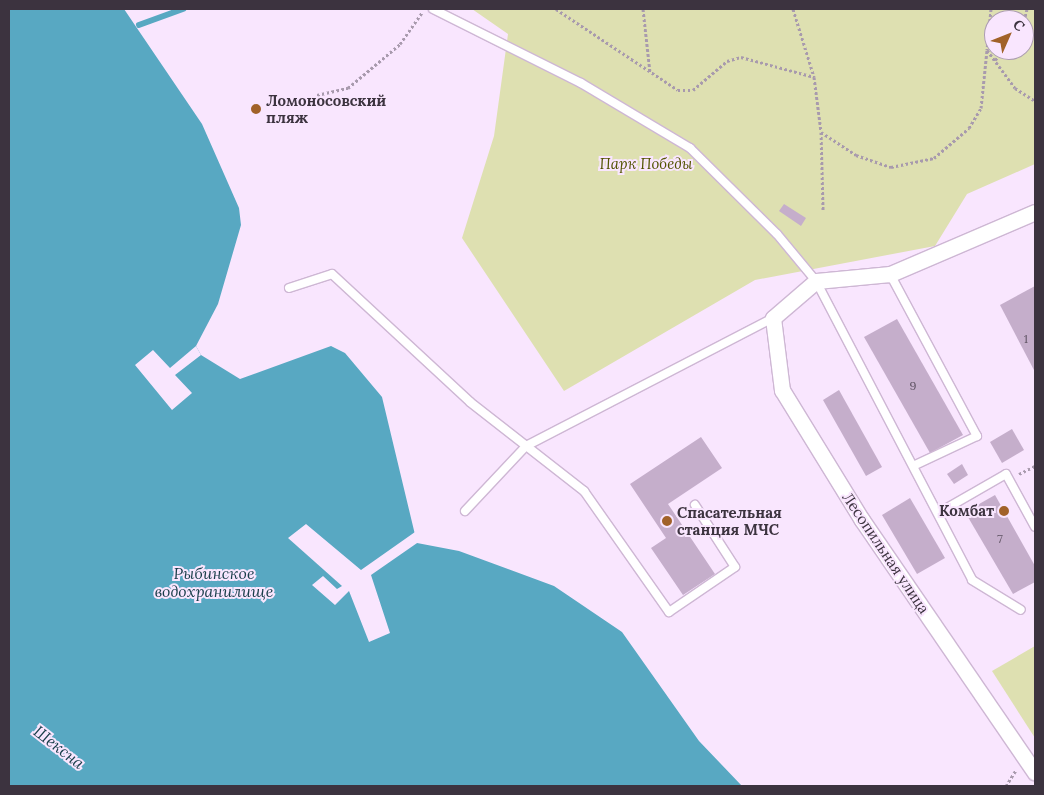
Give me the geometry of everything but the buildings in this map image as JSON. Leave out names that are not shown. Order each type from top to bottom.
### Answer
[{"type":"street","points":[[773,318],[816,281],[890,274],[1035,212]]},
{"type":"street","name":"Лесопильная улица","points":[[773,318],[782,390],[862,520],[1035,773]]},
{"type":"lane","points":[[433,9],[581,83],[690,148],[776,234],[816,281],[940,512],[972,580],[1021,610]]},
{"type":"lane","points":[[289,288],[332,274],[470,402],[584,491],[669,612],[735,567],[695,505]]},
{"type":"lane","points":[[890,274],[977,436],[915,465]]},
{"type":"lane","points":[[465,511],[526,446],[773,318]]},
{"type":"lane","points":[[940,512],[1006,474],[1035,527]]},
{"type":"path","points":[[317,95],[348,88],[400,44],[426,9]]},
{"type":"path","points":[[556,9],[678,90],[693,90],[728,61],[740,57],[814,77]]},
{"type":"path","points":[[643,9],[650,72]]},
{"type":"path","points":[[793,9],[814,77],[821,132],[823,210]]},
{"type":"path","points":[[821,132],[856,155],[891,167],[934,158],[969,128],[981,108],[986,60]]},
{"type":"path","points":[[994,60],[1015,88],[1035,101]]},
{"type":"path","points":[[1009,479],[1035,466]]},
{"type":"path","points":[[1006,786],[1015,770]]},
{"type":"green space","name":"Парк Победы","points":[[472,9],[1035,9],[1035,164],[967,194],[935,246],[755,280],[564,391],[462,238],[494,136],[508,34]]},
{"type":"green space","points":[[1035,646],[1035,738],[992,671]]},
{"type":"water","name":"Рыбинское водохранилище","points":[[9,9],[124,9],[202,124],[239,208],[241,225],[218,304],[196,346],[201,355],[240,379],[331,346],[345,353],[382,397],[417,543],[459,551],[554,586],[622,632],[699,741],[742,786],[9,786]]},
{"type":"pier","points":[[196,346],[201,355],[175,375],[192,393],[172,410],[135,365],[153,350],[170,368]]},
{"type":"pier","points":[[306,524],[361,570],[415,532],[420,541],[371,575],[390,633],[369,642],[349,591],[335,605],[312,585],[323,576],[337,589],[342,586],[288,538]]},
{"type":"waterway","points":[[139,25],[183,9]]},
{"type":"place","name":"Ломоносовский пляж","points":[[256,109]]},
{"type":"place","name":"Комбат","points":[[1004,511]]},
{"type":"place","name":"Спасательная станция МЧС","points":[[667,521]]},
{"type":"water label","name":"Шексна","points":[[59,747]]}]
